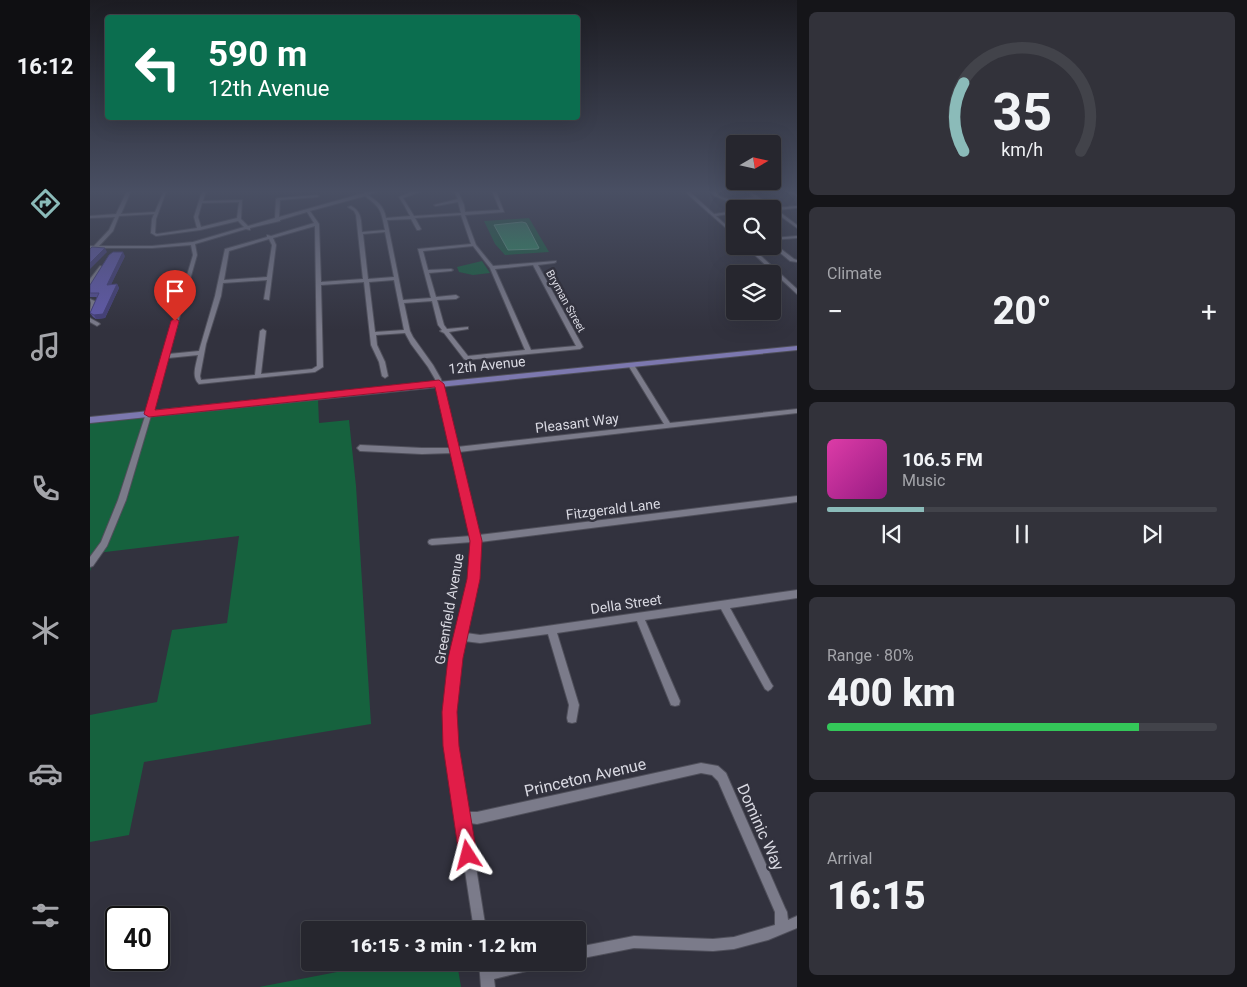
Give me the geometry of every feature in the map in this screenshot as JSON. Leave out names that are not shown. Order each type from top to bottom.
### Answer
[{"type":"main road","name":"12th Avenue","points":[[90,420],[148,417],[280,404],[797,348]]},
{"type":"main road","name":"12th Avenue","points":[[633,367],[797,355]]},
{"type":"main road","name":"12th Avenue","points":[[90,426],[148,417]]},
{"type":"street","points":[[93,247],[104,237]]},
{"type":"street","points":[[93,247],[152,247],[193,243],[216,237]]},
{"type":"street","points":[[266,237],[228,249],[221,282],[201,351],[199,382],[318,369],[320,365],[318,237]]},
{"type":"street","points":[[267,299],[274,245],[270,237]]},
{"type":"street","points":[[361,237],[372,334],[376,352],[382,362],[385,376]]},
{"type":"street","name":"Greenfield Avenue","points":[[388,237],[407,331],[416,348],[433,368],[440,387],[476,539],[473,579],[460,636],[450,712],[451,746],[479,921]]},
{"type":"street","points":[[471,237],[474,245],[492,268],[529,352],[466,358],[444,331],[420,250],[474,245]]},
{"type":"street","points":[[781,240],[797,237]]},
{"type":"street","points":[[90,563],[104,544],[115,520],[148,417],[194,256],[193,243]]},
{"type":"street","points":[[112,254],[119,247]]},
{"type":"street","points":[[781,248],[796,261]]},
{"type":"street","points":[[757,255],[797,292]]},
{"type":"street","points":[[90,282],[92,275],[99,273],[106,260]]},
{"type":"street","points":[[492,268],[554,262]]},
{"type":"street","name":"Bryman Street","points":[[529,352],[580,347],[535,264]]},
{"type":"street","points":[[426,272],[451,270]]},
{"type":"street","points":[[221,282],[269,278]]},
{"type":"street","points":[[318,284],[396,278]]},
{"type":"street","points":[[401,302],[456,297]]},
{"type":"street","points":[[90,301],[94,302],[90,310]]},
{"type":"street","points":[[90,320],[97,324]]},
{"type":"street","points":[[444,331],[466,328]]},
{"type":"street","points":[[258,376],[263,331]]},
{"type":"street","points":[[372,334],[407,331]]},
{"type":"street","points":[[165,355],[201,351]]},
{"type":"street","points":[[633,367],[668,425]]},
{"type":"street","name":"Pleasant Way","points":[[360,448],[422,451],[454,450],[797,411]]},
{"type":"street","name":"Fitzgerald Lane","points":[[432,542],[476,539],[797,499]]},
{"type":"street","name":"Della Street","points":[[460,636],[480,639],[797,594]]},
{"type":"street","points":[[723,604],[768,686]]},
{"type":"street","points":[[638,616],[675,701]]},
{"type":"street","points":[[551,629],[574,705],[572,718]]},
{"type":"street","name":"Princeton Avenue","points":[[462,818],[477,818],[701,768],[714,770]]},
{"type":"street","name":"Dominic Way","points":[[714,770],[722,777],[781,912],[782,928]]},
{"type":"street","points":[[586,951],[634,942],[713,945],[734,943],[797,922]]},
{"type":"street","points":[[486,974],[498,971]]},
{"type":"shaded area","points":[[492,237],[540,237],[549,252],[505,255]]},
{"type":"shaded area","points":[[501,237],[533,237],[539,248],[537,249],[508,250]]},
{"type":"shaded area","points":[[482,261],[490,273],[473,275],[459,272],[457,267]]},
{"type":"shaded area","points":[[318,399],[319,423],[349,420],[356,486],[371,724],[144,762],[129,835],[90,842],[90,715],[157,702],[172,630],[227,623],[239,536],[97,553],[90,571],[90,423]]},
{"type":"shaded area","points":[[342,971],[458,971],[461,987],[259,987]]},
{"type":"building","points":[[92,247],[105,248],[90,263],[90,249]]},
{"type":"building","points":[[113,252],[123,252],[107,285],[117,284],[103,314],[94,315],[90,313],[99,293],[90,293],[90,285],[109,255]]},
{"type":"route","points":[[175,321],[149,414],[439,384],[476,541],[473,579],[456,658],[450,712],[451,746],[468,855]]}]
